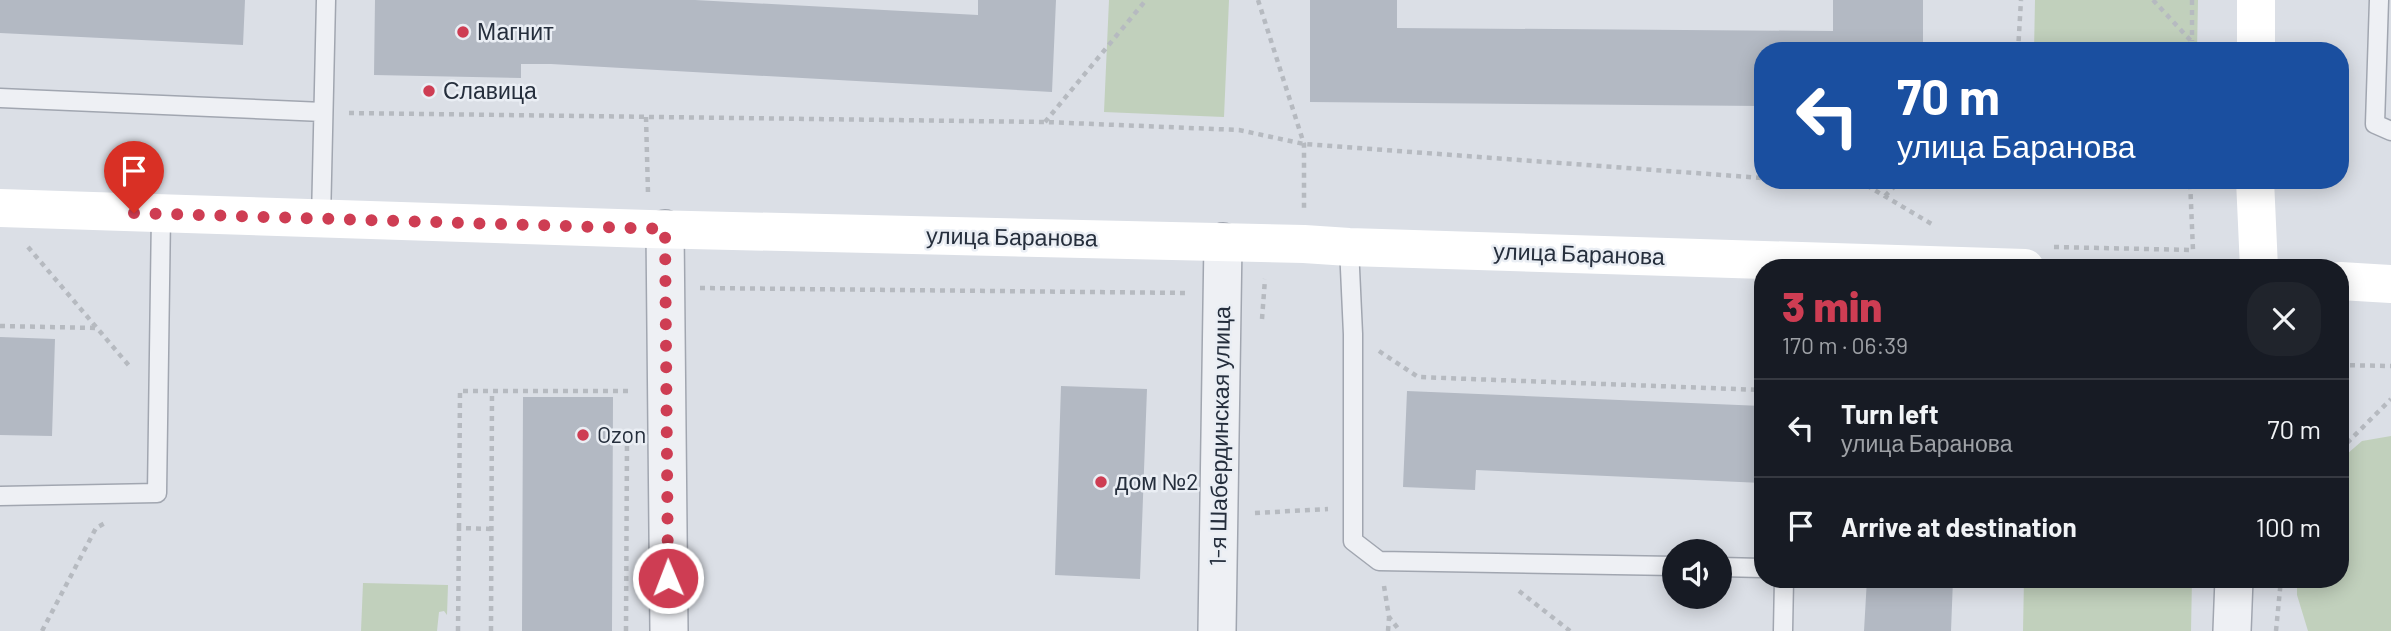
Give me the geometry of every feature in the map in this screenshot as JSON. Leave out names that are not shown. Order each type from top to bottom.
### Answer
[{"type":"street","points":[[2256,0],[2256,42]]},
{"type":"street","points":[[2255,189],[2259,259]]},
{"type":"street","name":"улица Баранова","points":[[0,208],[665,229],[1304,244],[1754,260]]},
{"type":"street","points":[[665,229],[668,631]]},
{"type":"street","name":"1-я Шабердинская улица","points":[[1217,631],[1223,242]]},
{"type":"street","points":[[2349,282],[2391,284]]},
{"type":"street","points":[[2232,631],[2234,588]]},
{"type":"lane","points":[[321,219],[326,0]]},
{"type":"lane","points":[[2379,0],[2375,124],[2391,131]]},
{"type":"lane","points":[[0,98],[323,112]]},
{"type":"lane","points":[[0,496],[157,492],[161,214]]},
{"type":"lane","points":[[1349,247],[1353,334],[1353,541],[1379,561],[1662,566]]},
{"type":"lane","points":[[1732,567],[1754,568]]},
{"type":"lane","points":[[1783,631],[1784,588]]},
{"type":"path","points":[[1045,122],[1146,0]]},
{"type":"path","points":[[1258,0],[1304,144],[1304,244]]},
{"type":"path","points":[[2019,42],[2021,0]]},
{"type":"path","points":[[2153,0],[2192,42]]},
{"type":"path","points":[[2192,0],[2192,42]]},
{"type":"path","points":[[323,112],[1045,122],[1239,130],[1304,144],[1754,177]]},
{"type":"path","points":[[1885,196],[1892,189]]},
{"type":"path","points":[[2190,189],[2190,213]]},
{"type":"path","points":[[26,244],[159,401]]},
{"type":"path","points":[[1261,322],[1266,276]]},
{"type":"path","points":[[666,288],[1221,294]]},
{"type":"path","points":[[0,326],[97,328]]},
{"type":"path","points":[[1353,334],[1418,377],[1754,390]]},
{"type":"path","points":[[2349,365],[2391,366]]},
{"type":"path","points":[[458,631],[460,391],[641,391]]},
{"type":"path","points":[[491,631],[492,391]]},
{"type":"path","points":[[2349,441],[2391,399]]},
{"type":"path","points":[[42,631],[96,528],[157,492]]},
{"type":"path","points":[[1255,526],[1255,513],[1352,508]]},
{"type":"path","points":[[459,528],[492,529]]},
{"type":"path","points":[[1379,561],[1389,617],[1388,631]]},
{"type":"path","points":[[1483,562],[1570,631]]},
{"type":"path","points":[[2276,631],[2280,588]]},
{"type":"path","points":[[1389,617],[1400,631]]},
{"type":"green space","points":[[1109,0],[1229,0],[1224,117],[1104,112]]},
{"type":"green space","points":[[2035,0],[2198,0],[2197,42],[2034,42]]},
{"type":"green space","points":[[2391,436],[2391,631],[2308,631],[2297,588],[2349,588],[2349,452],[2362,441]]},
{"type":"green space","points":[[363,583],[448,585],[447,615],[444,611],[439,612],[437,631],[361,631]]},
{"type":"green space","points":[[2024,588],[2192,588],[2191,631],[2023,631]]},
{"type":"building","points":[[0,0],[245,0],[243,45],[0,33]]},
{"type":"building","points":[[375,0],[695,0],[978,15],[978,0],[1056,0],[1052,92],[551,64],[521,64],[521,78],[374,75]]},
{"type":"building","points":[[1310,0],[1397,0],[1397,28],[1833,31],[1833,0],[1923,0],[1923,42],[1754,42],[1754,106],[1310,102]]},
{"type":"building","points":[[0,337],[55,339],[52,436],[0,435]]},
{"type":"building","name":"дом №2","points":[[1061,386],[1147,389],[1140,579],[1055,575]]},
{"type":"building","points":[[1407,391],[1754,406],[1754,483],[1476,470],[1475,490],[1403,487]]},
{"type":"building","points":[[523,397],[613,397],[612,631],[522,631]]},
{"type":"building","points":[[1866,588],[1953,588],[1951,631],[1864,631]]},
{"type":"place","name":"Магнит","points":[[463,32]]},
{"type":"place","name":"Славица","points":[[429,91]]},
{"type":"place","name":"Ozon","points":[[583,435]]},
{"type":"place","name":"дом №2","points":[[1101,482]]},
{"type":"route","points":[[134,213],[665,229],[668,578]]}]
